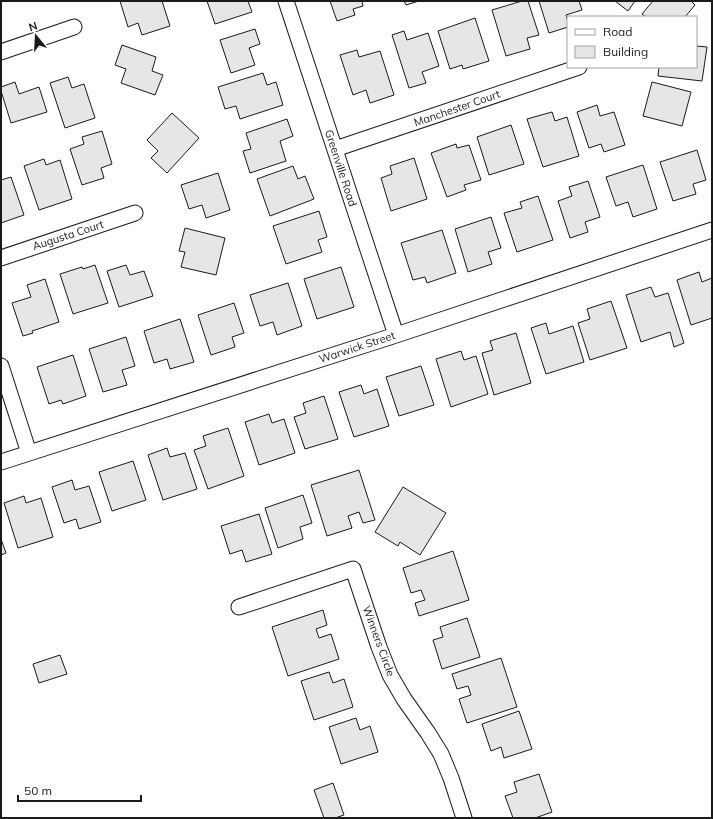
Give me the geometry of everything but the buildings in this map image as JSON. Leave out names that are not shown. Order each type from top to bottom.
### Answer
[{"type":"street","name":"Greenville Road","points":[[286,1],[396,335]]},
{"type":"street","points":[[1,52],[74,27]]},
{"type":"street","name":"Manchester Court","points":[[335,149],[576,68]]},
{"type":"street","name":"Augusta Court","points":[[1,258],[135,213]]},
{"type":"street","name":"Warwick Street","points":[[1,462],[396,335],[712,230]]},
{"type":"street","points":[[1,366],[29,453]]},
{"type":"street","name":"Winners Circle","points":[[239,607],[353,569],[390,675],[404,699],[441,754],[451,778],[464,818]]}]
